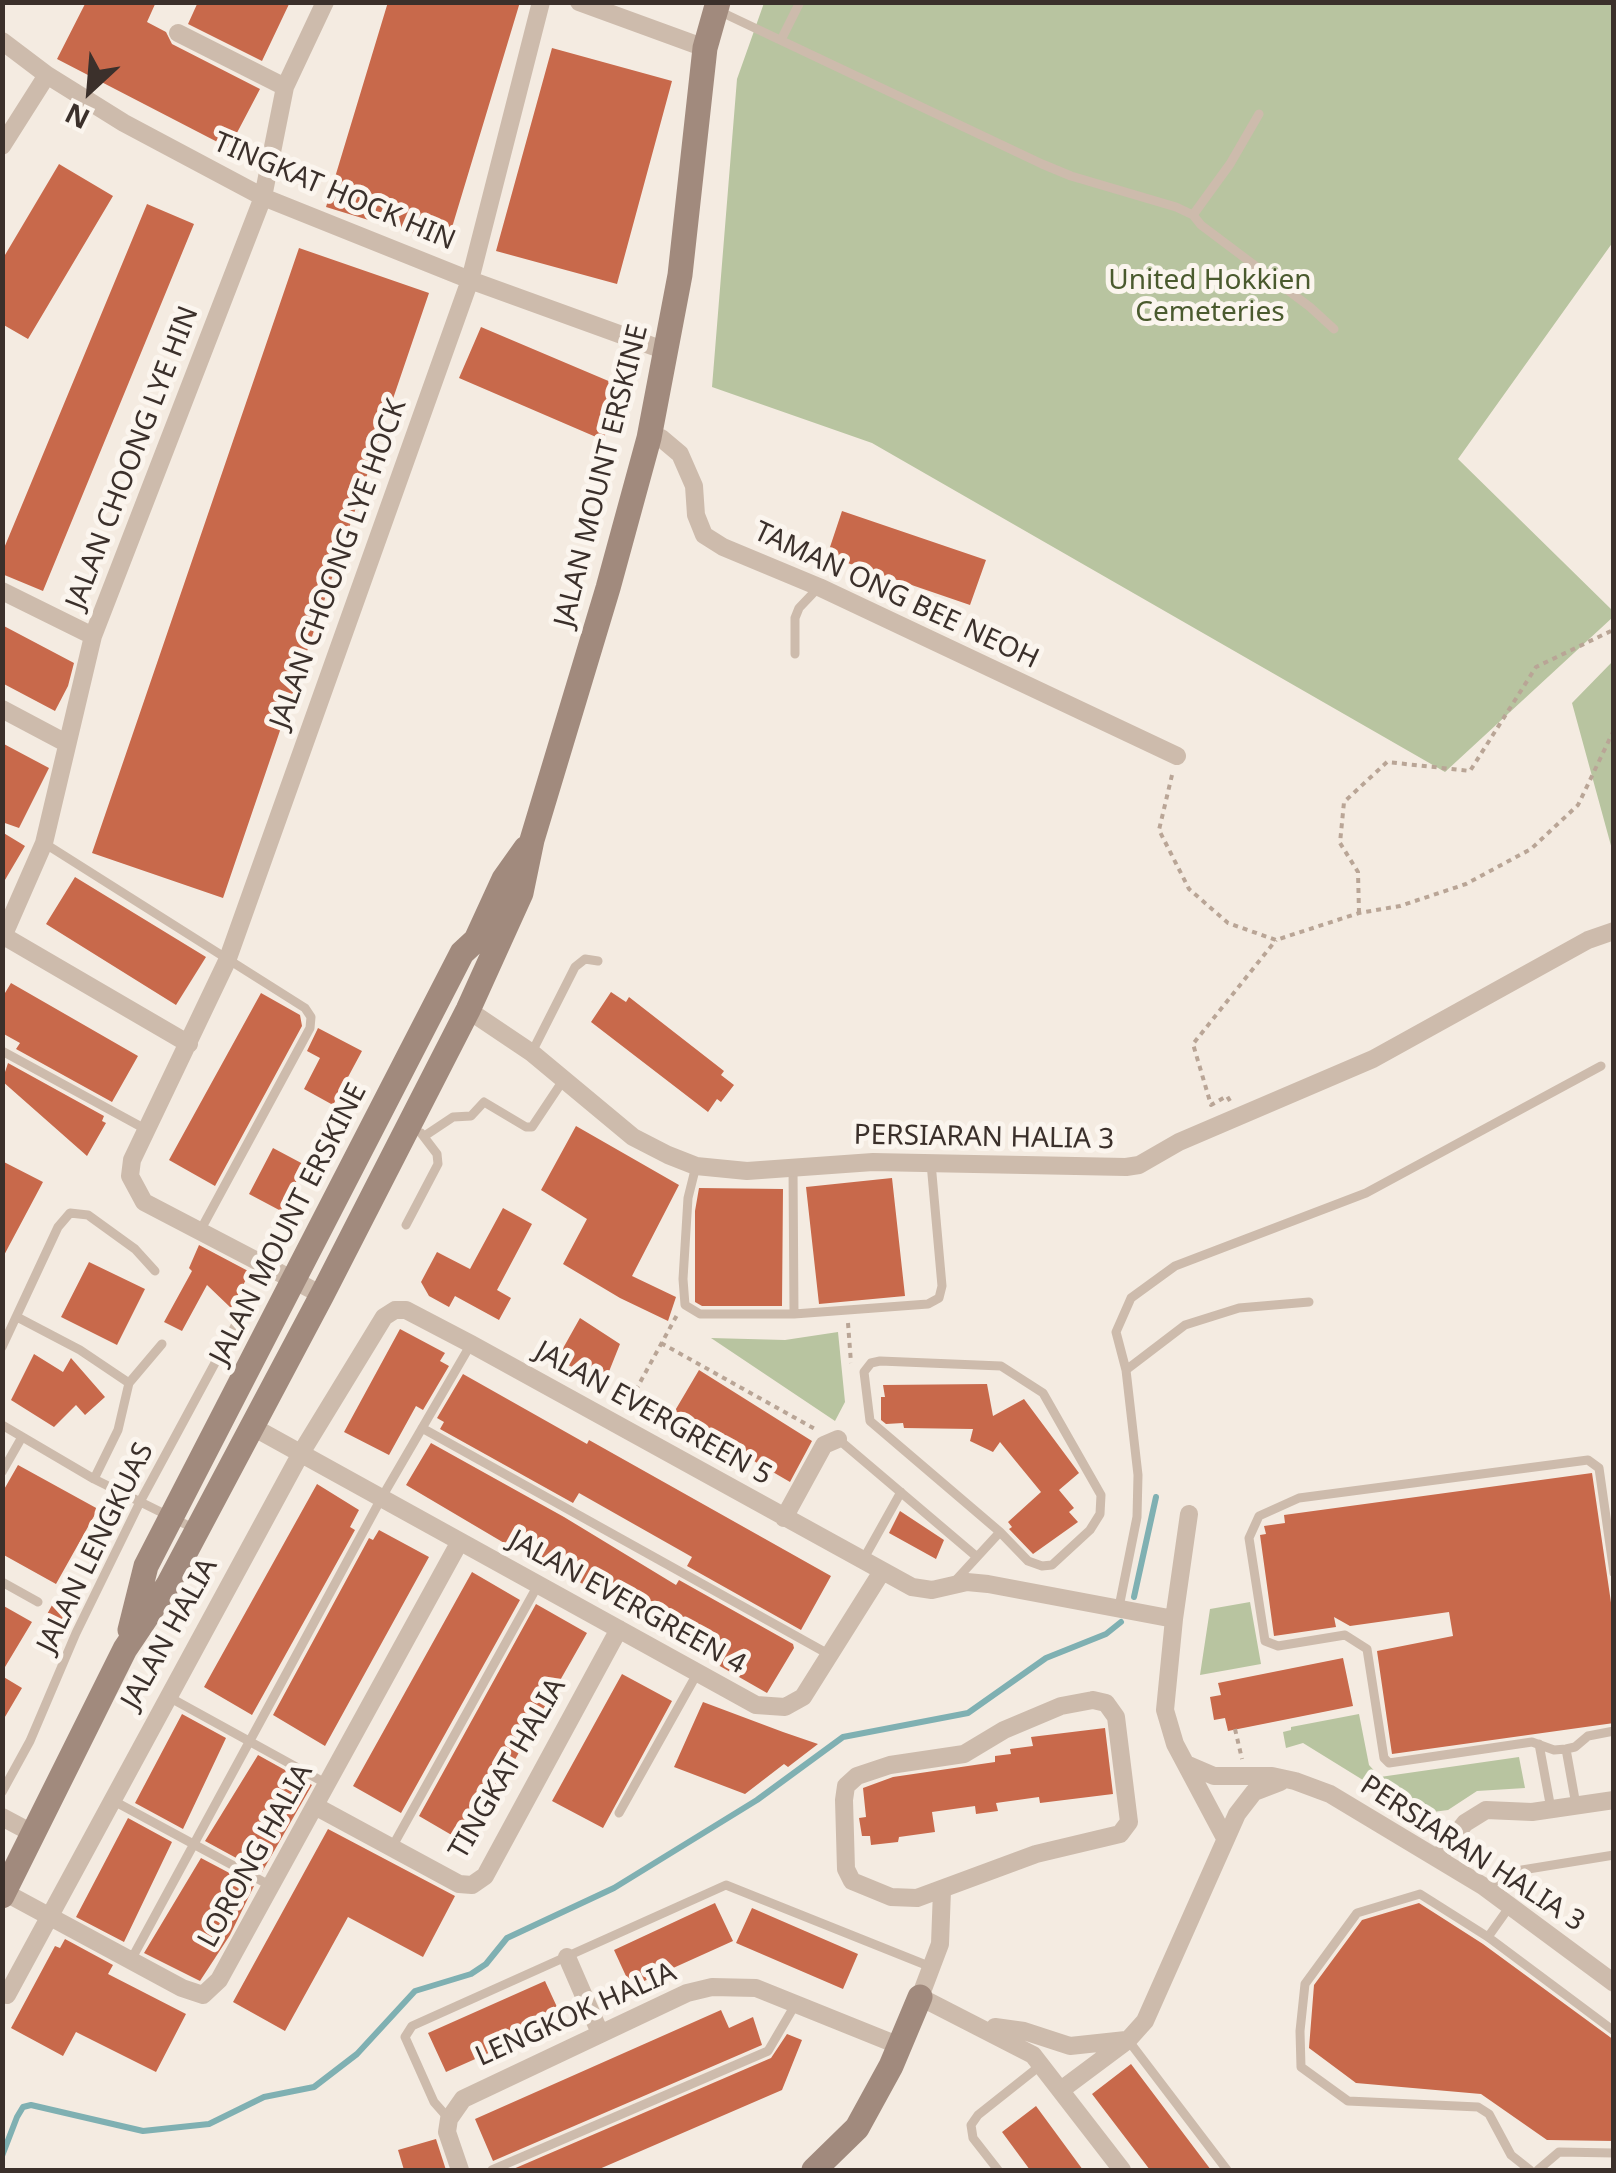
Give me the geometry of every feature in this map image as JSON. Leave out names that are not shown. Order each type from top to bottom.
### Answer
[{"type":"main road","name":"JALAN MOUNT ERSKINE","points":[[3,1894],[125,1648],[168,1586],[409,1126],[439,1030],[457,1011],[468,1010],[521,893],[532,840],[608,588],[648,438],[680,274],[705,48],[716,6]]},
{"type":"main road","name":"JALAN MOUNT ERSKINE","points":[[125,1648],[146,1566],[462,954],[476,940],[504,880],[532,840]]},
{"type":"main road","points":[[468,1010],[458,994],[476,940]]},
{"type":"main road","points":[[364,1143],[409,1126]]},
{"type":"main road","points":[[253,1427],[246,1406],[270,1356],[266,1336]]},
{"type":"main road","points":[[173,1517],[202,1487],[231,1432],[245,1425],[253,1427]]},
{"type":"main road","points":[[814,2170],[857,2128],[900,2046],[920,1996]]},
{"type":"street","name":"JALAN CHOONG LYE HIN","points":[[3,937],[44,843],[93,636],[263,197],[285,87],[326,2]]},
{"type":"street","name":"JALAN CHOONG LYE HOCK","points":[[200,1231],[144,1202],[130,1176],[132,1160],[227,961],[470,280],[540,2]]},
{"type":"street","points":[[579,2],[705,48]]},
{"type":"street","points":[[178,33],[285,87]]},
{"type":"street","name":"TINGKAT HOCK HIN","points":[[2,41],[47,76],[124,123],[263,197],[470,280],[666,351]]},
{"type":"street","points":[[2,146],[47,76]]},
{"type":"street","name":"TAMAN ONG BEE NEOH","points":[[648,438],[661,438],[680,454],[694,486],[696,515],[704,535],[723,547],[818,586],[1177,756]]},
{"type":"street","points":[[2,591],[93,636]]},
{"type":"street","points":[[2,708],[66,743]]},
{"type":"street","name":"PERSIARAN HALIA 3","points":[[468,1010],[532,1054],[633,1137],[696,1166],[747,1172],[872,1162],[1139,1166],[1179,1142],[1374,1059],[1588,940],[1614,931]]},
{"type":"street","points":[[3,937],[189,1044]]},
{"type":"street","points":[[200,1231],[322,1294]]},
{"type":"street","name":"JALAN EVERGREEN 5","points":[[395,1310],[406,1310],[470,1344],[881,1573],[922,1590],[988,1584],[1174,1619]]},
{"type":"street","name":"JALAN HALIA","points":[[7,1995],[300,1453],[384,1317],[395,1310]]},
{"type":"street","name":"JALAN EVERGREEN 4","points":[[253,1427],[756,1706],[785,1707],[804,1697],[881,1573]]},
{"type":"street","points":[[784,1518],[824,1446],[835,1439]]},
{"type":"street","points":[[1189,1514],[1165,1710],[1186,1764],[1225,1838]]},
{"type":"street","name":"LORONG HALIA","points":[[3,1894],[182,1988],[202,1994],[219,1980],[460,1542]]},
{"type":"street","name":"TINGKAT HALIA","points":[[315,1806],[458,1884],[472,1886],[485,1876],[618,1629]]},
{"type":"street","points":[[1093,1700],[1106,1702],[1116,1717],[1128,1809],[1125,1829],[1120,1834],[1036,1854],[942,1890],[917,1898],[891,1897],[852,1881],[846,1869],[842,1830],[846,1786],[857,1776],[890,1765],[964,1754],[1004,1730],[1061,1706],[1093,1700]]},
{"type":"street","name":"PERSIARAN HALIA 3","points":[[1186,1764],[1214,1776],[1272,1776],[1330,1794],[1483,1886],[1614,1983]]},
{"type":"street","points":[[1061,2090],[1128,2040],[1152,2010],[1237,1814],[1254,1792],[1265,1785],[1296,1781]]},
{"type":"street","points":[[1438,1858],[1465,1823],[1486,1810],[1532,1812],[1614,1800]]},
{"type":"street","points":[[2,1817],[34,1834]]},
{"type":"street","points":[[942,1890],[943,1931],[920,1996],[1021,2046],[1041,2065],[1122,2170]]},
{"type":"street","points":[[567,1957],[600,2032]]},
{"type":"street","name":"LENGKOK HALIA","points":[[449,2118],[462,2099],[474,2091],[687,1993],[712,1987],[756,1988],[900,2046]]},
{"type":"street","points":[[980,2026],[1024,2031],[1070,2046],[1128,2040]]},
{"type":"street","points":[[449,2118],[449,2143],[460,2170]]},
{"type":"lane","points":[[782,40],[800,2]]},
{"type":"lane","points":[[716,6],[1042,164],[1192,215],[1200,226],[1334,329]]},
{"type":"lane","points":[[1192,215],[1230,164],[1259,114]]},
{"type":"lane","points":[[795,654],[795,618],[818,586]]},
{"type":"lane","points":[[44,843],[304,1008],[312,1023],[200,1231]]},
{"type":"lane","points":[[532,1054],[575,967],[585,959],[598,961]]},
{"type":"lane","points":[[2,1050],[148,1130]]},
{"type":"lane","points":[[1119,1608],[1137,1518],[1138,1475],[1126,1370],[1116,1332],[1131,1298],[1175,1266],[1366,1193],[1601,1066]]},
{"type":"lane","points":[[406,1225],[438,1164],[409,1126],[471,1116],[484,1102],[532,1128],[562,1082]]},
{"type":"lane","points":[[696,1166],[688,1198],[685,1306],[700,1314],[794,1314],[928,1304],[939,1298],[942,1286],[930,1163]]},
{"type":"lane","points":[[793,1167],[794,1314]]},
{"type":"lane","points":[[2,1347],[58,1227],[70,1213],[88,1215],[135,1249],[155,1271]]},
{"type":"lane","points":[[1126,1370],[1185,1326],[1240,1308],[1308,1302]]},
{"type":"lane","points":[[17,1317],[80,1350],[129,1383]]},
{"type":"lane","name":"JALAN LENGKUAS","points":[[2,1792],[30,1741],[141,1500],[236,1326]]},
{"type":"lane","points":[[94,1479],[118,1430],[129,1383],[162,1344]]},
{"type":"lane","points":[[131,1960],[382,1497],[470,1344]]},
{"type":"lane","points":[[871,1363],[1001,1366],[1044,1393],[1101,1494],[1100,1514],[1090,1530],[1052,1565],[1028,1561],[1000,1532],[870,1420],[864,1372],[871,1363]]},
{"type":"lane","points":[[2,1425],[94,1479],[197,1530]]},
{"type":"lane","points":[[422,1428],[830,1654]]},
{"type":"lane","points":[[2,1472],[22,1437]]},
{"type":"lane","points":[[835,1439],[977,1557]]},
{"type":"lane","points":[[1614,1574],[1599,1468],[1592,1460],[1299,1498],[1260,1516],[1250,1530],[1265,1641],[1278,1646],[1345,1634],[1365,1645],[1384,1758],[1389,1763],[1532,1742],[1554,1750],[1566,1749],[1588,1736],[1614,1731]]},
{"type":"lane","points":[[862,1562],[901,1492]]},
{"type":"lane","points":[[951,1586],[1000,1532]]},
{"type":"lane","points":[[2,1582],[38,1602]]},
{"type":"lane","points":[[391,1849],[538,1585]]},
{"type":"lane","points":[[618,1813],[698,1672]]},
{"type":"lane","points":[[167,1696],[327,1784]]},
{"type":"lane","points":[[1539,1744],[1551,1809]]},
{"type":"lane","points":[[1566,1749],[1576,1805]]},
{"type":"lane","points":[[112,1800],[271,1886]]},
{"type":"lane","points":[[1483,1886],[1522,1870],[1614,1855]]},
{"type":"lane","points":[[449,2118],[434,2102],[406,2034],[416,2024],[726,1885],[932,1968]]},
{"type":"lane","points":[[1530,2170],[1512,2155],[1489,2114],[1478,2107],[1348,2101],[1300,2067],[1304,1988],[1357,1913],[1420,1894],[1488,1936],[1614,2031]]},
{"type":"lane","points":[[1488,1936],[1510,1906]]},
{"type":"lane","points":[[492,2170],[768,2051],[796,2002]]},
{"type":"lane","points":[[1128,2040],[1227,2170]]},
{"type":"lane","points":[[998,2170],[974,2138],[970,2125],[1041,2065]]},
{"type":"lane","points":[[1538,2170],[1559,2152],[1614,2152]]},
{"type":"path","points":[[1358,913],[1358,872],[1340,843],[1344,802],[1387,762],[1470,771],[1536,666],[1614,627]]},
{"type":"path","points":[[1227,1096],[1211,1105],[1193,1044],[1276,940],[1466,884],[1531,849],[1578,804],[1614,730]]},
{"type":"path","points":[[1177,756],[1158,830],[1189,889],[1228,923],[1276,940]]},
{"type":"path","points":[[617,1425],[674,1320]]},
{"type":"path","points":[[662,1343],[835,1439]]},
{"type":"path","points":[[1235,1730],[1242,1755]]},
{"type":"green space","name":"United Hokkien Cemeteries","points":[[764,3],[1613,3],[1613,242],[1458,459],[1613,611],[1613,617],[1445,772],[872,443],[712,387],[737,79]]},
{"type":"green space","points":[[1613,661],[1613,853],[1572,703]]},
{"type":"green space","points":[[838,1332],[845,1402],[835,1421],[711,1338],[785,1340]]},
{"type":"green space","points":[[1250,1602],[1261,1664],[1200,1675],[1210,1609]]},
{"type":"green space","points":[[1359,1714],[1369,1765],[1380,1777],[1519,1757],[1525,1788],[1477,1791],[1448,1810],[1418,1814],[1303,1743],[1286,1748],[1283,1732],[1291,1727]]},
{"type":"building","points":[[86,2],[156,2],[147,22],[166,32],[172,44],[260,89],[229,148],[57,59]]},
{"type":"building","points":[[198,2],[290,2],[262,61],[188,24]]},
{"type":"building","points":[[388,2],[520,2],[447,244],[326,207]]},
{"type":"building","points":[[552,48],[672,81],[617,284],[496,251]]},
{"type":"building","points":[[59,164],[113,196],[28,339],[2,324],[2,260]]},
{"type":"building","points":[[147,204],[194,224],[43,591],[2,574],[2,553]]},
{"type":"building","points":[[299,248],[429,293],[223,898],[92,853]]},
{"type":"building","points":[[481,327],[625,388],[603,440],[459,378]]},
{"type":"building","points":[[842,511],[986,560],[970,605],[827,556]]},
{"type":"building","points":[[2,625],[74,663],[55,711],[2,683]]},
{"type":"building","points":[[2,743],[49,768],[19,828],[2,822]]},
{"type":"building","points":[[2,832],[25,846],[2,885]]},
{"type":"building","points":[[75,877],[206,957],[176,1005],[46,924]]},
{"type":"building","points":[[11,983],[138,1056],[112,1102],[16,1049],[20,1043],[2,1033],[2,998]]},
{"type":"building","points":[[611,992],[626,1002],[629,997],[724,1071],[721,1075],[734,1085],[721,1102],[717,1099],[708,1112],[591,1022]]},
{"type":"building","points":[[261,993],[300,1015],[302,1026],[215,1186],[169,1160]]},
{"type":"building","points":[[318,1028],[362,1051],[333,1105],[304,1089],[320,1058],[307,1051]]},
{"type":"building","points":[[8,1063],[104,1116],[102,1121],[106,1123],[87,1156],[2,1081]]},
{"type":"building","points":[[576,1126],[679,1185],[632,1276],[676,1297],[668,1321],[563,1264],[587,1219],[541,1190]]},
{"type":"building","points":[[273,1148],[305,1165],[281,1211],[249,1194]]},
{"type":"building","points":[[2,1161],[43,1182],[2,1259]]},
{"type":"building","points":[[892,1178],[905,1296],[819,1304],[806,1187]]},
{"type":"building","points":[[699,1188],[783,1189],[782,1306],[702,1306],[695,1302],[695,1211]]},
{"type":"building","points":[[503,1208],[532,1224],[497,1290],[511,1298],[499,1320],[455,1296],[449,1307],[429,1296],[421,1282],[437,1252],[470,1269]]},
{"type":"building","points":[[199,1245],[250,1272],[231,1308],[207,1285],[182,1331],[164,1322],[192,1271],[189,1268]]},
{"type":"building","points":[[89,1262],[145,1289],[117,1345],[61,1317]]},
{"type":"building","points":[[580,1318],[620,1344],[604,1384],[557,1359]]},
{"type":"building","points":[[400,1329],[445,1353],[440,1361],[449,1366],[423,1410],[416,1406],[389,1455],[344,1432]]},
{"type":"building","points":[[34,1354],[63,1372],[71,1358],[105,1397],[85,1415],[76,1405],[54,1427],[11,1400]]},
{"type":"building","points":[[699,1370],[812,1441],[790,1482],[673,1414]]},
{"type":"building","points":[[463,1374],[831,1576],[801,1630],[687,1566],[692,1557],[579,1493],[573,1503],[440,1429],[444,1422],[437,1418]]},
{"type":"building","points":[[987,1384],[993,1416],[1024,1399],[1079,1473],[1059,1490],[1074,1508],[1069,1512],[1078,1522],[1033,1554],[1009,1529],[1012,1527],[1008,1522],[1041,1492],[1000,1442],[993,1452],[970,1441],[973,1429],[904,1428],[903,1423],[886,1424],[881,1420],[883,1385]]},
{"type":"building","points":[[431,1443],[676,1585],[679,1580],[793,1644],[767,1693],[718,1665],[725,1650],[706,1641],[699,1654],[518,1545],[516,1550],[406,1485]]},
{"type":"building","points":[[18,1465],[98,1509],[56,1584],[2,1554],[2,1493]]},
{"type":"building","points":[[1592,1473],[1614,1623],[1614,1723],[1392,1754],[1377,1651],[1453,1636],[1449,1612],[1350,1626],[1334,1617],[1336,1627],[1274,1636],[1260,1535],[1266,1534],[1264,1526],[1285,1523],[1284,1515]]},
{"type":"building","points":[[317,1484],[359,1510],[350,1527],[355,1530],[252,1715],[204,1687]]},
{"type":"building","points":[[900,1511],[944,1540],[936,1559],[889,1533]]},
{"type":"building","points":[[379,1530],[429,1557],[325,1746],[273,1715],[369,1538],[373,1540]]},
{"type":"building","points":[[472,1572],[520,1600],[401,1813],[353,1786]]},
{"type":"building","points":[[57,1596],[75,1606],[64,1627],[45,1618]]},
{"type":"building","points":[[536,1604],[587,1633],[467,1844],[419,1816]]},
{"type":"building","points":[[2,1605],[32,1622],[2,1672]]},
{"type":"building","points":[[1343,1658],[1353,1706],[1228,1731],[1225,1718],[1214,1720],[1210,1697],[1221,1695],[1218,1683]]},
{"type":"building","points":[[622,1674],[672,1701],[603,1828],[552,1801]]},
{"type":"building","points":[[2,1676],[22,1688],[2,1722]]},
{"type":"building","points":[[703,1702],[818,1744],[745,1794],[674,1767]]},
{"type":"building","points":[[182,1714],[226,1738],[183,1829],[135,1803]]},
{"type":"building","points":[[1105,1728],[1113,1794],[1040,1803],[1039,1797],[996,1803],[998,1811],[976,1814],[975,1806],[932,1812],[935,1832],[871,1845],[870,1836],[862,1836],[859,1818],[866,1817],[863,1788],[893,1777],[995,1762],[995,1756],[1011,1754],[1010,1749],[1033,1746],[1031,1737]]},
{"type":"building","points":[[258,1755],[312,1785],[262,1872],[205,1841]]},
{"type":"building","points":[[128,1818],[172,1842],[124,1942],[76,1917]]},
{"type":"building","points":[[328,1829],[455,1896],[423,1957],[348,1917],[285,2031],[233,2002]]},
{"type":"building","points":[[201,1858],[254,1886],[230,1935],[200,1981],[144,1953]]},
{"type":"building","points":[[715,1903],[733,1941],[631,1987],[614,1950]]},
{"type":"building","points":[[1419,1903],[1483,1944],[1614,2040],[1614,2141],[1547,2140],[1481,2094],[1356,2083],[1309,2048],[1314,1985],[1362,1920]]},
{"type":"building","points":[[752,1908],[858,1954],[843,1989],[736,1943]]},
{"type":"building","points":[[65,1939],[113,1965],[108,1974],[186,2014],[156,2072],[76,2032],[63,2056],[11,2028],[55,1946],[60,1948]]},
{"type":"building","points":[[545,1981],[563,2020],[446,2072],[428,2033]]},
{"type":"building","points":[[721,2010],[729,2028],[753,2017],[762,2045],[493,2161],[475,2119]]},
{"type":"building","points":[[787,2034],[802,2040],[782,2090],[597,2170],[511,2170],[771,2058]]},
{"type":"building","points":[[1131,2064],[1211,2170],[1150,2170],[1092,2094]]},
{"type":"building","points":[[1036,2106],[1083,2170],[1030,2170],[1002,2132]]},
{"type":"building","points":[[436,2139],[446,2170],[404,2170],[398,2150]]},
{"type":"waterway","points":[[1134,1597],[1156,1497]]},
{"type":"waterway","points":[[2,2156],[17,2117],[23,2107],[31,2105],[143,2131],[209,2124],[264,2097],[314,2087],[357,2054],[415,1991],[471,1974],[486,1964],[507,1938],[614,1888],[757,1800],[843,1737],[968,1713],[1046,1658],[1106,1634],[1121,1622]]}]
